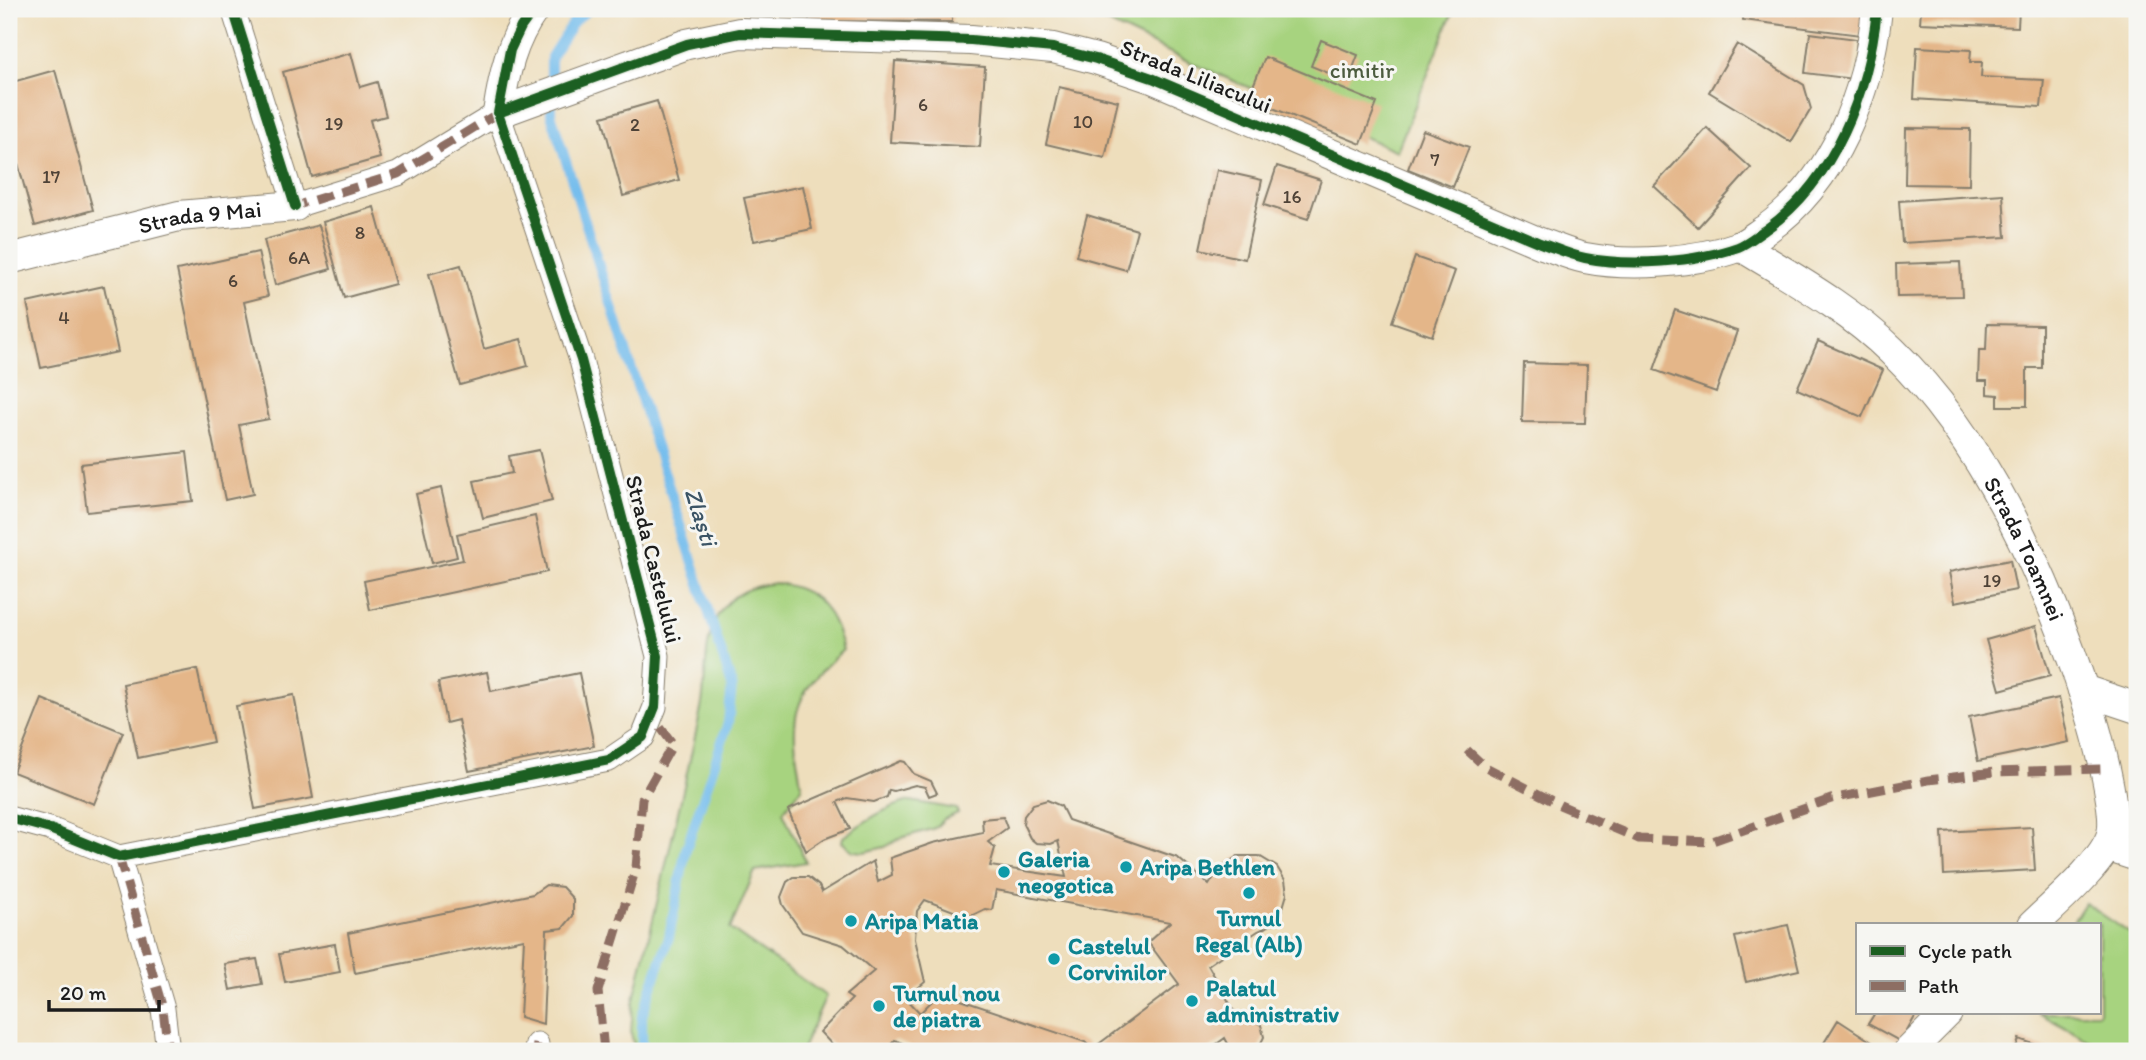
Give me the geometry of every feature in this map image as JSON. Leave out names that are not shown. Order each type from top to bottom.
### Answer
[{"type":"street","points":[[233,9],[295,206]]},
{"type":"street","name":"Strada Castelului","points":[[119,857],[609,760],[643,737],[654,707],[658,656],[581,360],[498,113],[510,50],[521,27],[534,9]]},
{"type":"street","name":"Strada Liliacului","points":[[498,113],[687,44],[740,33],[971,40],[1053,48],[1152,78],[1540,243],[1585,258],[1669,261],[1741,246],[1781,219],[1812,186],[1839,143],[1860,93],[1877,9]]},
{"type":"street","name":"Strada 9 Mai","points":[[9,259],[179,216],[295,206],[398,174],[498,113]]},
{"type":"street","name":"Strada Toamnei","points":[[1741,246],[1823,296],[1883,344],[1925,386],[1957,426],[1993,485],[2026,547],[2083,690],[2098,737],[2113,817],[2112,833],[2107,846]]},
{"type":"street","points":[[2083,690],[2137,708]]},
{"type":"street","points":[[9,818],[50,830],[119,857],[163,1009],[168,1051]]},
{"type":"street","points":[[2035,923],[2088,870],[2107,846],[2137,856]]},
{"type":"street","points":[[1909,1051],[1946,1014]]},
{"type":"green space","name":"cimitir","points":[[1079,9],[1454,9],[1397,151],[1194,64]]},
{"type":"green space","points":[[775,583],[803,590],[821,603],[834,623],[843,650],[812,682],[797,711],[795,744],[802,788],[783,812],[806,862],[755,871],[730,929],[826,996],[801,1051],[635,1051],[631,1033],[633,1004],[701,709],[713,625],[723,607],[735,596],[758,586]]},
{"type":"green space","points":[[910,801],[956,809],[958,813],[944,819],[935,828],[901,838],[885,847],[864,852],[853,851],[842,842],[843,837],[866,821]]},
{"type":"green space","points":[[2085,903],[2137,938],[2137,1051],[2108,1051],[2041,1014],[2100,1014],[2100,923],[2072,923]]},
{"type":"building","points":[[809,9],[952,9],[952,22],[809,21]]},
{"type":"building","points":[[1744,9],[1864,9],[1860,35],[1743,20]]},
{"type":"building","points":[[1921,9],[2019,9],[2018,27],[1920,23]]},
{"type":"building","points":[[1810,33],[1857,39],[1853,79],[1805,73]]},
{"type":"building","points":[[1321,40],[1358,55],[1348,81],[1311,66]]},
{"type":"building","points":[[1737,44],[1804,85],[1811,109],[1791,142],[1709,92]]},
{"type":"building","points":[[1917,47],[1971,50],[1970,62],[1982,62],[1981,77],[2044,80],[2041,107],[1914,99]]},
{"type":"building","points":[[351,53],[360,87],[377,82],[386,116],[370,120],[380,158],[312,177],[283,72]]},
{"type":"building","points":[[1265,57],[1377,103],[1361,144],[1248,98]]},
{"type":"building","points":[[895,61],[985,67],[980,147],[890,142]]},
{"type":"building","points":[[55,70],[93,210],[35,226],[9,130],[9,83]]},
{"type":"building","points":[[1059,87],[1118,101],[1105,158],[1046,144]]},
{"type":"building","points":[[657,101],[679,180],[623,196],[602,117]]},
{"type":"building","points":[[1707,128],[1751,168],[1698,227],[1654,186]]},
{"type":"building","points":[[1906,128],[1970,129],[1969,185],[1905,184]]},
{"type":"building","points":[[1423,130],[1469,147],[1453,187],[1408,169]]},
{"type":"building","points":[[1277,166],[1321,180],[1308,219],[1264,205]]},
{"type":"building","points":[[1217,170],[1262,180],[1245,259],[1200,249]]},
{"type":"building","points":[[803,186],[812,229],[754,241],[744,198]]},
{"type":"building","points":[[2003,194],[2006,237],[1902,243],[1899,201]]},
{"type":"building","points":[[374,207],[395,284],[344,298],[323,222]]},
{"type":"building","points":[[1087,215],[1137,230],[1126,270],[1076,256]]},
{"type":"building","points":[[319,225],[331,269],[275,285],[264,240]]},
{"type":"building","points":[[258,252],[268,296],[244,302],[269,419],[239,425],[253,494],[225,500],[177,270]]},
{"type":"building","points":[[1415,257],[1455,271],[1432,336],[1392,322]]},
{"type":"building","points":[[1960,262],[1962,296],[1897,297],[1896,264]]},
{"type":"building","points":[[461,265],[484,349],[521,339],[528,366],[460,385],[429,274]]},
{"type":"building","points":[[104,286],[118,352],[41,368],[27,303]]},
{"type":"building","points":[[1675,310],[1737,331],[1716,392],[1654,370]]},
{"type":"building","points":[[1987,324],[2042,325],[2042,368],[2027,368],[2027,406],[1998,406],[1998,395],[1987,394],[1987,381],[1978,381],[1979,350],[1986,350]]},
{"type":"building","points":[[1818,341],[1883,370],[1862,417],[1797,389]]},
{"type":"building","points":[[1524,363],[1587,365],[1585,423],[1522,422]]},
{"type":"building","points":[[539,450],[552,501],[483,518],[474,481],[512,473],[509,456]]},
{"type":"building","points":[[187,452],[193,501],[87,512],[81,464]]},
{"type":"building","points":[[441,488],[457,557],[432,563],[416,494]]},
{"type":"building","points":[[535,516],[547,572],[370,610],[364,581],[463,560],[457,534]]},
{"type":"building","points":[[2010,560],[2016,590],[1955,602],[1949,572]]},
{"type":"building","points":[[2036,626],[2050,676],[2000,690],[1986,640]]},
{"type":"building","points":[[197,669],[213,742],[138,758],[123,684]]},
{"type":"building","points":[[487,672],[491,691],[579,673],[594,746],[469,771],[458,720],[446,723],[438,682]]},
{"type":"building","points":[[294,695],[313,798],[255,809],[236,706]]},
{"type":"building","points":[[2059,698],[2069,742],[1978,761],[1969,717]]},
{"type":"building","points":[[42,699],[123,732],[94,804],[13,772]]},
{"type":"building","points":[[901,761],[905,762],[914,774],[931,781],[937,793],[929,796],[925,787],[915,785],[889,790],[887,797],[874,802],[847,798],[837,802],[850,829],[824,839],[806,851],[788,810]]},
{"type":"building","points":[[1047,800],[1061,806],[1068,820],[1178,858],[1209,885],[1220,868],[1238,856],[1259,856],[1277,867],[1285,880],[1287,894],[1281,914],[1271,925],[1208,965],[1238,1018],[1250,1017],[1261,1025],[1264,1037],[1257,1051],[1232,1051],[1225,1038],[1207,1051],[920,1051],[895,1040],[885,1051],[838,1051],[820,1032],[852,999],[846,995],[874,971],[843,945],[802,932],[783,905],[781,897],[787,882],[794,877],[808,877],[822,892],[873,861],[878,882],[892,875],[890,858],[933,843],[983,832],[982,819],[1003,817],[1007,828],[988,842],[995,848],[990,866],[1066,877],[1058,841],[1051,844],[1036,843],[1030,838],[1023,824],[1024,816],[1033,804]],"holes":[[[996,890],[1170,922],[1148,942],[1179,984],[1092,1049],[1085,1042],[940,993],[920,1013],[906,998],[925,982],[915,939],[917,911],[925,900],[969,917],[985,909],[992,910]]]},
{"type":"building","points":[[2032,827],[2035,870],[1944,875],[1942,832]]},
{"type":"building","points":[[546,885],[562,887],[573,899],[573,916],[563,928],[547,930],[543,1024],[520,1017],[524,939],[355,973],[348,933],[533,894]]},
{"type":"building","points":[[1788,925],[1799,970],[1746,982],[1735,937]]},
{"type":"building","points":[[335,944],[340,972],[285,982],[279,954]]},
{"type":"building","points":[[257,959],[262,984],[230,990],[225,964]]},
{"type":"building","points":[[1874,1014],[1916,1014],[1901,1042],[1868,1024]]},
{"type":"building","points":[[1838,1020],[1881,1048],[1879,1051],[1819,1051]]},
{"type":"building","points":[[2019,1039],[2053,1051],[2015,1051]]},
{"type":"waterway","name":"Zlaști","points":[[589,9],[574,21],[551,57],[551,114],[732,686],[728,723],[686,849],[669,937],[642,1016],[642,1051]]},
{"type":"marked path","points":[[293,199],[295,206],[398,174],[498,113],[500,118]]},
{"type":"marked path","points":[[604,1051],[598,991],[636,868],[642,799],[673,744],[651,715]]},
{"type":"marked path","points":[[1467,750],[1484,766],[1560,805],[1639,839],[1710,842],[1831,799],[1928,780],[1995,772],[2104,769]]},
{"type":"marked path","points":[[119,857],[163,1009],[168,1051]]},
{"type":"marked path","points":[[536,1051],[537,1044]]},
{"type":"cycle path","points":[[233,9],[295,206]]},
{"type":"cycle path","points":[[9,818],[50,829],[119,857],[609,760],[643,737],[655,707],[658,656],[581,360],[498,113],[510,50],[521,27],[534,9]]},
{"type":"cycle path","points":[[498,113],[687,44],[740,33],[971,40],[1053,48],[1152,78],[1568,253],[1603,261],[1663,262],[1703,256],[1742,245],[1790,210],[1811,186],[1829,160],[1857,102],[1873,40],[1877,9]]},
{"type":"place","name":"Aripa Bethlen","points":[[1126,867]]},
{"type":"place","name":"Galeria neogotica","points":[[1004,872]]},
{"type":"place","name":"Turnul Regal (Alb)","points":[[1249,893]]},
{"type":"place","name":"Aripa Matia","points":[[851,921]]},
{"type":"place","name":"Castelul Corvinilor","points":[[1054,959]]},
{"type":"place","name":"Palatul administrativ","points":[[1192,1001]]},
{"type":"place","name":"Turnul nou de piatra","points":[[879,1006]]}]
